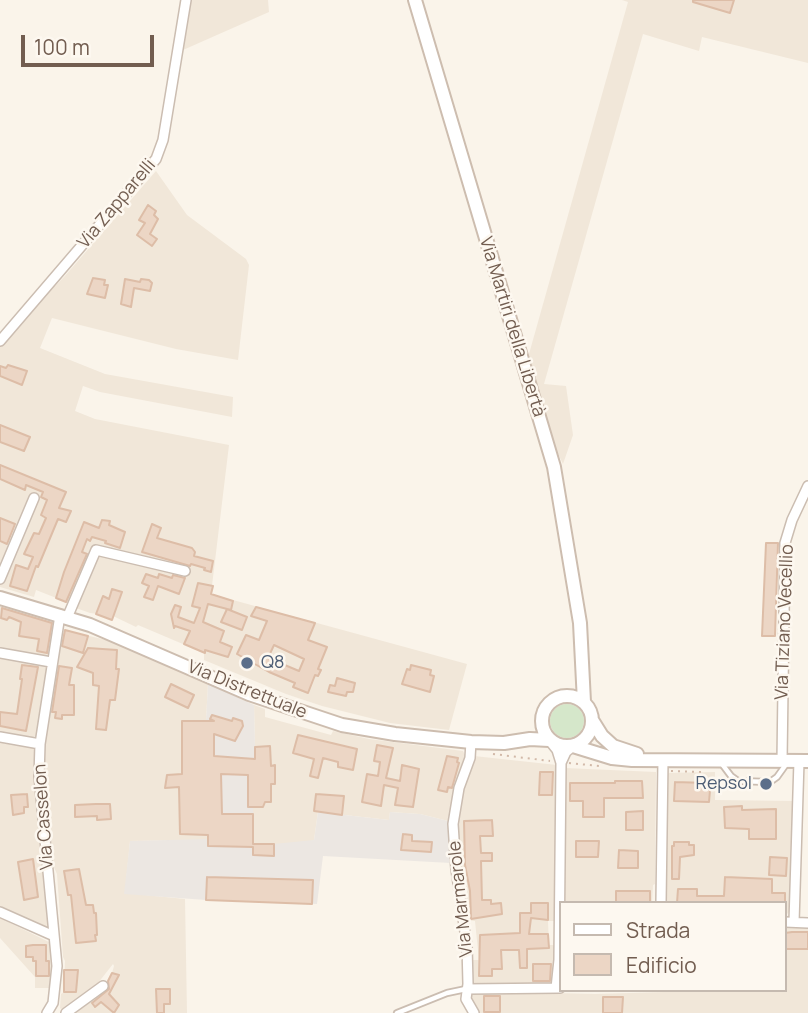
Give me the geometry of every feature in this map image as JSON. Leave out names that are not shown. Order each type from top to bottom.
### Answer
[{"type":"main road","name":"Via Martiri della Libertà","points":[[415,0],[554,467],[580,623],[584,702]]},
{"type":"main road","name":"Via Distrettuale","points":[[0,598],[120,637],[249,694],[318,718],[367,730],[471,747],[549,740],[564,747],[573,746],[612,758],[663,764],[719,760],[794,761]]},
{"type":"main road","points":[[504,743],[528,730],[542,716],[548,704],[559,697],[575,677],[581,660]]},
{"type":"main road","points":[[559,697],[568,696],[584,702]]},
{"type":"main road","name":"Via Distrettuale","points":[[584,702],[602,736],[613,746],[663,764]]},
{"type":"main road","points":[[542,716],[542,729],[549,740]]},
{"type":"main road","points":[[573,746],[587,736],[592,720]]},
{"type":"street","name":"Via Zapparelli","points":[[0,341],[156,159],[163,140],[186,0]]},
{"type":"street","name":"Via Tiziano Vecellio","points":[[790,922],[794,761],[785,543],[792,520],[808,486]]},
{"type":"street","points":[[0,579],[34,498]]},
{"type":"street","name":"Via Casselon","points":[[47,1013],[53,1003],[57,949],[39,776],[40,744],[51,662],[63,617],[96,550],[186,571]]},
{"type":"street","points":[[0,653],[51,662]]},
{"type":"street","points":[[0,737],[40,744]]},
{"type":"street","points":[[467,989],[559,988],[559,762],[557,750],[549,740]]},
{"type":"street","points":[[559,762],[573,746]]},
{"type":"street","name":"Via Marmarole","points":[[471,747],[459,788],[453,824],[456,869],[467,946],[467,1003],[474,1013]]},
{"type":"street","points":[[661,901],[663,764]]},
{"type":"street","points":[[0,912],[54,936]]},
{"type":"street","points":[[790,922],[808,922]]},
{"type":"street","points":[[66,1013],[103,986]]},
{"type":"lane","points":[[719,760],[734,779],[770,782],[794,761]]},
{"type":"lane","points":[[397,1013],[447,993],[467,989]]},
{"type":"path","points":[[471,747],[559,762]]},
{"type":"path","points":[[663,764],[701,773],[707,769]]},
{"type":"shaded area","points":[[191,0],[268,0],[269,12],[183,50]]},
{"type":"shaded area","points":[[622,0],[808,0],[808,63],[702,37],[699,51],[643,34],[544,384],[566,386],[573,435],[563,464],[547,431],[534,387],[529,354],[628,2]]},
{"type":"shaded area","points":[[156,171],[187,215],[246,259],[249,265],[238,360],[176,349],[52,318],[40,348],[105,374],[233,397],[232,417],[100,392],[83,386],[75,411],[95,419],[229,445],[211,594],[467,664],[449,730],[390,723],[322,706],[204,660],[204,653],[138,625],[136,627],[113,616],[76,608],[99,554],[188,576],[191,569],[94,546],[79,574],[69,603],[36,590],[34,597],[0,587],[0,346]]},
{"type":"shaded area","points":[[0,605],[43,617],[43,620],[55,622],[49,658],[0,650]]},
{"type":"shaded area","points":[[64,630],[119,643],[208,684],[206,721],[182,774],[165,787],[179,787],[208,835],[208,840],[130,841],[125,893],[185,899],[187,1013],[76,1013],[103,992],[113,964],[98,983],[64,1012],[60,1008],[61,994],[64,992],[65,961],[57,874],[53,865],[43,795],[43,762],[57,653]]},
{"type":"shaded area","points":[[0,657],[48,666],[36,736],[31,738],[0,733]]},
{"type":"shaded area","points":[[208,684],[254,705],[255,746],[270,746],[271,765],[275,765],[275,784],[271,785],[271,802],[253,803],[254,855],[273,856],[274,844],[314,840],[318,812],[389,820],[390,812],[420,814],[448,821],[451,863],[323,856],[317,904],[124,894],[130,841],[208,839],[207,835],[180,834],[179,788],[165,788],[167,775],[182,774],[182,721],[206,720]]},
{"type":"shaded area","points":[[254,705],[265,709],[265,717],[331,735],[333,731],[369,739],[463,751],[466,757],[454,788],[448,821],[420,814],[390,812],[389,820],[318,812],[314,840],[274,856],[253,855],[253,802],[271,784],[274,765],[271,766],[255,747]]},
{"type":"shaded area","points":[[0,741],[35,748],[33,772],[48,930],[0,907]]},
{"type":"shaded area","points":[[474,756],[557,765],[555,921],[548,921],[549,945],[554,945],[554,983],[473,981],[472,960],[479,960],[475,921],[465,920],[456,830],[462,788]]},
{"type":"shaded area","points":[[565,768],[656,772],[655,884],[652,901],[564,901]]},
{"type":"shaded area","points":[[715,772],[715,800],[796,801],[791,910],[787,914],[787,901],[665,901],[665,773]]},
{"type":"shaded area","points":[[0,918],[51,943],[52,988],[35,988],[35,977],[0,938]]},
{"type":"shaded area","points":[[787,928],[808,928],[808,1013],[478,1013],[469,995],[471,991],[595,994],[787,992]]},
{"type":"green space","points":[[567,704],[579,709],[584,721],[579,733],[567,738],[555,733],[550,721],[555,709]]},
{"type":"building","points":[[693,0],[734,0],[730,13]]},
{"type":"building","points":[[148,205],[156,211],[154,215],[158,219],[150,234],[157,239],[152,246],[137,235],[145,223],[139,220]]},
{"type":"building","points":[[93,278],[105,280],[104,285],[108,285],[105,298],[87,294]]},
{"type":"building","points":[[125,279],[140,282],[141,279],[149,280],[152,283],[150,291],[134,288],[131,307],[121,304]]},
{"type":"building","points":[[8,365],[27,371],[22,385],[0,376],[0,366],[6,368]]},
{"type":"building","points":[[0,425],[30,437],[24,451],[0,442]]},
{"type":"building","points":[[0,465],[66,492],[59,508],[71,511],[66,522],[58,519],[27,591],[10,586],[16,565],[28,569],[33,557],[24,554],[34,533],[39,534],[46,518],[41,515],[47,500],[41,497],[43,492],[26,485],[25,490],[0,479]]},
{"type":"building","points":[[0,518],[15,524],[7,544],[0,541]]},
{"type":"building","points":[[102,520],[110,521],[109,525],[125,532],[120,548],[92,537],[90,541],[87,539],[82,552],[87,554],[66,602],[56,598],[84,522],[99,528]]},
{"type":"building","points":[[152,524],[161,528],[157,538],[192,548],[194,556],[213,561],[211,572],[204,570],[205,568],[142,552]]},
{"type":"building","points":[[766,543],[778,543],[775,636],[762,636]]},
{"type":"building","points":[[146,574],[158,578],[159,574],[185,578],[179,594],[158,586],[153,600],[144,597],[149,586],[142,583]]},
{"type":"building","points":[[198,583],[213,586],[211,594],[233,601],[231,610],[208,604],[203,622],[224,631],[220,642],[232,647],[228,657],[205,650],[205,653],[184,644],[190,631],[175,626],[174,628],[171,614],[175,605],[181,607],[178,617],[194,623],[200,608],[192,606]]},
{"type":"building","points":[[112,589],[122,592],[112,620],[96,614],[103,596],[109,599]]},
{"type":"building","points":[[256,607],[315,623],[308,640],[327,647],[318,669],[321,670],[318,676],[315,675],[308,693],[293,687],[295,683],[237,654],[246,635],[259,640],[267,621],[251,616]],"holes":[[[274,645],[304,659],[299,671],[268,658]]]},
{"type":"building","points":[[2,608],[52,623],[47,653],[37,651],[39,639],[19,636],[21,622],[9,617],[7,620],[1,618]]},
{"type":"building","points":[[227,609],[247,617],[242,630],[221,622]]},
{"type":"building","points":[[65,630],[88,636],[83,653],[62,646]]},
{"type":"building","points":[[88,648],[117,650],[116,669],[119,669],[115,700],[110,700],[106,730],[96,729],[99,686],[93,685],[93,673],[77,667]]},
{"type":"building","points":[[22,665],[38,667],[26,731],[0,726],[0,712],[17,714]]},
{"type":"building","points":[[411,665],[431,670],[430,675],[434,676],[430,692],[402,684]]},
{"type":"building","points":[[59,666],[72,668],[69,685],[74,685],[74,715],[62,715],[62,719],[55,718],[56,712],[52,712]]},
{"type":"building","points":[[337,678],[355,683],[353,692],[347,692],[346,696],[328,692],[330,685],[335,686]]},
{"type":"building","points":[[171,684],[194,695],[188,708],[165,697]]},
{"type":"building","points":[[212,715],[242,721],[243,726],[235,741],[214,734],[214,756],[255,759],[255,747],[270,746],[271,766],[275,765],[271,802],[265,802],[263,807],[248,807],[248,775],[221,774],[222,814],[253,814],[253,844],[274,844],[274,856],[253,855],[253,847],[208,846],[208,835],[180,834],[179,787],[165,788],[167,775],[182,774],[182,721],[214,721],[210,719]]},
{"type":"building","points":[[298,735],[357,749],[353,770],[338,767],[338,762],[323,758],[318,778],[310,776],[314,759],[293,753]]},
{"type":"building","points":[[377,745],[393,748],[386,778],[400,781],[402,765],[419,769],[413,807],[395,805],[398,788],[384,785],[381,806],[362,802],[367,774],[378,776],[380,762],[374,761]]},
{"type":"building","points":[[447,756],[458,758],[459,763],[452,788],[448,787],[447,792],[438,790]]},
{"type":"building","points":[[540,772],[553,772],[552,795],[539,795]]},
{"type":"building","points":[[642,781],[643,798],[604,798],[604,817],[583,817],[583,801],[570,801],[570,783]]},
{"type":"building","points":[[675,782],[707,783],[707,790],[710,790],[709,802],[674,801]]},
{"type":"building","points":[[27,794],[28,807],[24,807],[24,813],[13,815],[11,795]]},
{"type":"building","points":[[316,794],[344,796],[342,815],[314,811]]},
{"type":"building","points":[[110,804],[111,819],[97,820],[97,816],[75,817],[75,805]]},
{"type":"building","points":[[742,806],[742,810],[776,809],[776,839],[749,839],[749,829],[725,828],[724,807]]},
{"type":"building","points":[[643,811],[643,830],[626,830],[626,812]]},
{"type":"building","points":[[492,820],[493,836],[480,836],[481,853],[492,853],[492,861],[481,861],[482,900],[491,900],[491,904],[501,903],[502,914],[471,919],[465,865],[464,821]]},
{"type":"building","points":[[403,834],[412,835],[412,841],[432,842],[431,852],[401,850]]},
{"type":"building","points":[[576,841],[599,841],[598,857],[576,857]]},
{"type":"building","points":[[674,842],[689,842],[689,845],[694,845],[694,855],[680,857],[679,879],[672,879]]},
{"type":"building","points":[[619,850],[638,851],[638,868],[618,868]]},
{"type":"building","points":[[770,857],[787,858],[786,876],[769,875]]},
{"type":"building","points":[[33,859],[38,897],[24,900],[18,862]]},
{"type":"building","points":[[79,869],[86,905],[93,905],[96,913],[97,935],[96,941],[76,943],[71,895],[68,895],[64,871]]},
{"type":"building","points":[[207,877],[313,880],[312,904],[206,900]]},
{"type":"building","points":[[725,877],[772,879],[772,893],[785,893],[785,901],[677,901],[678,889],[697,889],[697,896],[724,896]]},
{"type":"building","points":[[616,891],[650,891],[650,901],[616,901]]},
{"type":"building","points":[[531,903],[548,903],[548,920],[531,918],[529,934],[548,934],[549,948],[527,949],[527,968],[520,968],[519,950],[501,950],[502,969],[492,969],[492,976],[479,976],[480,935],[520,933],[520,913],[531,913]]},
{"type":"building","points":[[808,932],[808,949],[787,949],[787,933]]},
{"type":"building","points":[[46,945],[49,976],[36,976],[36,961],[33,961],[33,957],[26,957],[26,946]]},
{"type":"building","points":[[533,964],[551,964],[550,981],[533,981]]},
{"type":"building","points":[[64,970],[78,970],[76,992],[64,992]]},
{"type":"building","points":[[112,973],[119,975],[109,994],[119,1005],[114,1013],[101,1002],[95,1007],[92,1003],[109,989],[108,981]]},
{"type":"building","points":[[156,989],[170,989],[170,1004],[164,1004],[164,1013],[157,1013]]},
{"type":"building","points":[[484,996],[500,996],[500,1012],[484,1012]]},
{"type":"building","points":[[603,997],[623,997],[622,1013],[603,1013]]},
{"type":"place","name":"Q8","points":[[247,663]]},
{"type":"place","name":"Repsol","points":[[766,784]]}]
